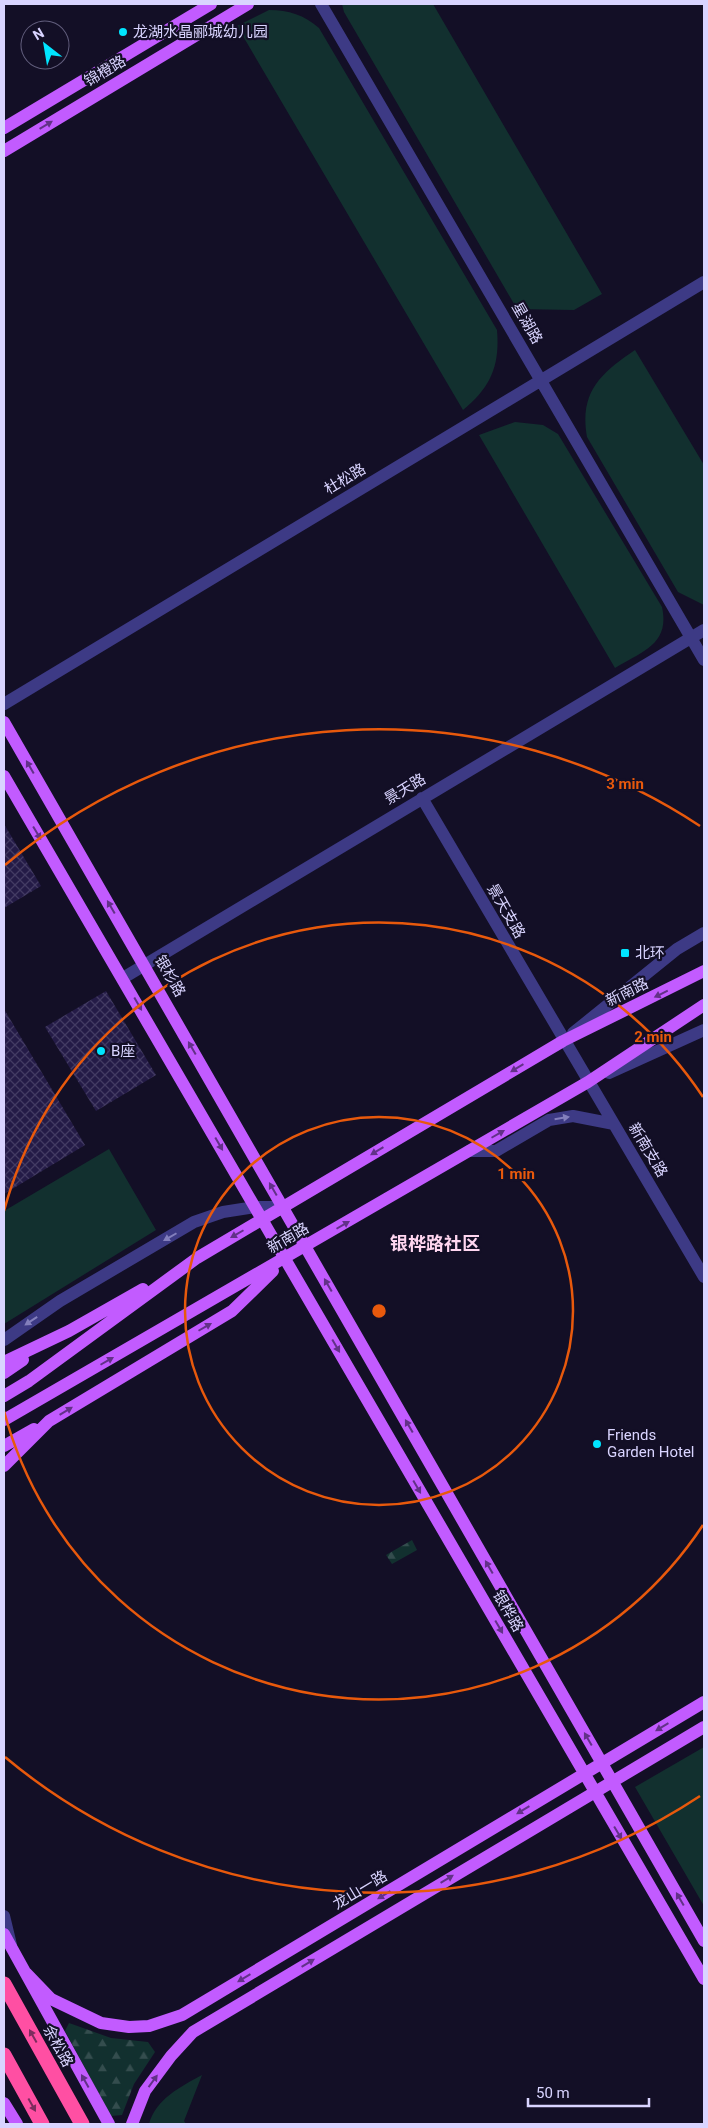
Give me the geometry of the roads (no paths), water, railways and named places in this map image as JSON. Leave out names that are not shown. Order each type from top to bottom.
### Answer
[{"type":"highway","name":"余松路","points":[[4,1984],[82,2124]]},
{"type":"highway","points":[[4,2055],[42,2124]]},
{"type":"main road","name":"锦橙路","points":[[4,128],[211,4]]},
{"type":"main road","name":"锦橙路","points":[[4,150],[248,4]]},
{"type":"main road","name":"银杉路","points":[[4,722],[306,1246]]},
{"type":"main road","points":[[4,776],[285,1258],[232,1311],[4,1446]]},
{"type":"main road","name":"新南路","points":[[4,1396],[30,1380],[197,1258],[563,1041],[704,971]]},
{"type":"main road","name":"新南路","points":[[4,1420],[588,1082],[704,1004]]},
{"type":"main road","name":"银桦路","points":[[306,1246],[704,1941]]},
{"type":"main road","points":[[4,1372],[69,1331],[197,1258]]},
{"type":"main road","name":"银桦路","points":[[285,1258],[593,1792],[704,1979]]},
{"type":"main road","points":[[4,1362],[69,1331]]},
{"type":"main road","points":[[4,1466],[49,1421]]},
{"type":"main road","name":"龙山一路","points":[[26,1973],[51,1998],[101,2023],[129,2027],[149,2026],[182,2015],[704,1702]]},
{"type":"main road","points":[[132,2124],[145,2092],[171,2056],[193,2032],[704,1727]]},
{"type":"main road","points":[[4,1934],[109,2124]]},
{"type":"main road","points":[[4,2103],[17,2124]]},
{"type":"street","name":"星湖路","points":[[322,4],[704,660]]},
{"type":"street","name":"杜松路","points":[[4,704],[704,282]]},
{"type":"street","name":"景天路","points":[[123,978],[704,630]]},
{"type":"street","name":"景天支路","points":[[422,798],[563,1041]]},
{"type":"street","name":"新南路","points":[[563,1041],[677,949],[704,933]]},
{"type":"street","name":"新南路","points":[[588,1082],[704,1030]]},
{"type":"street","name":"新南支路","points":[[563,1041],[704,1277]]},
{"type":"street","points":[[469,1151],[496,1151],[549,1120],[573,1116],[614,1124]]},
{"type":"street","points":[[4,1340],[60,1301],[194,1222],[223,1212],[255,1207],[283,1207]]},
{"type":"street","points":[[4,1916],[13,1949]]},
{"type":"place","name":"龙湖水晶郦城幼儿园","points":[[123,32]]},
{"type":"place","name":"北环","points":[[625,953]]},
{"type":"place","name":"B座","points":[[101,1051]]},
{"type":"place","name":"Friends Garden Hotel","points":[[597,1444]]},
{"type":"district","name":"银桦路社区","points":[[435,1243]]}]
